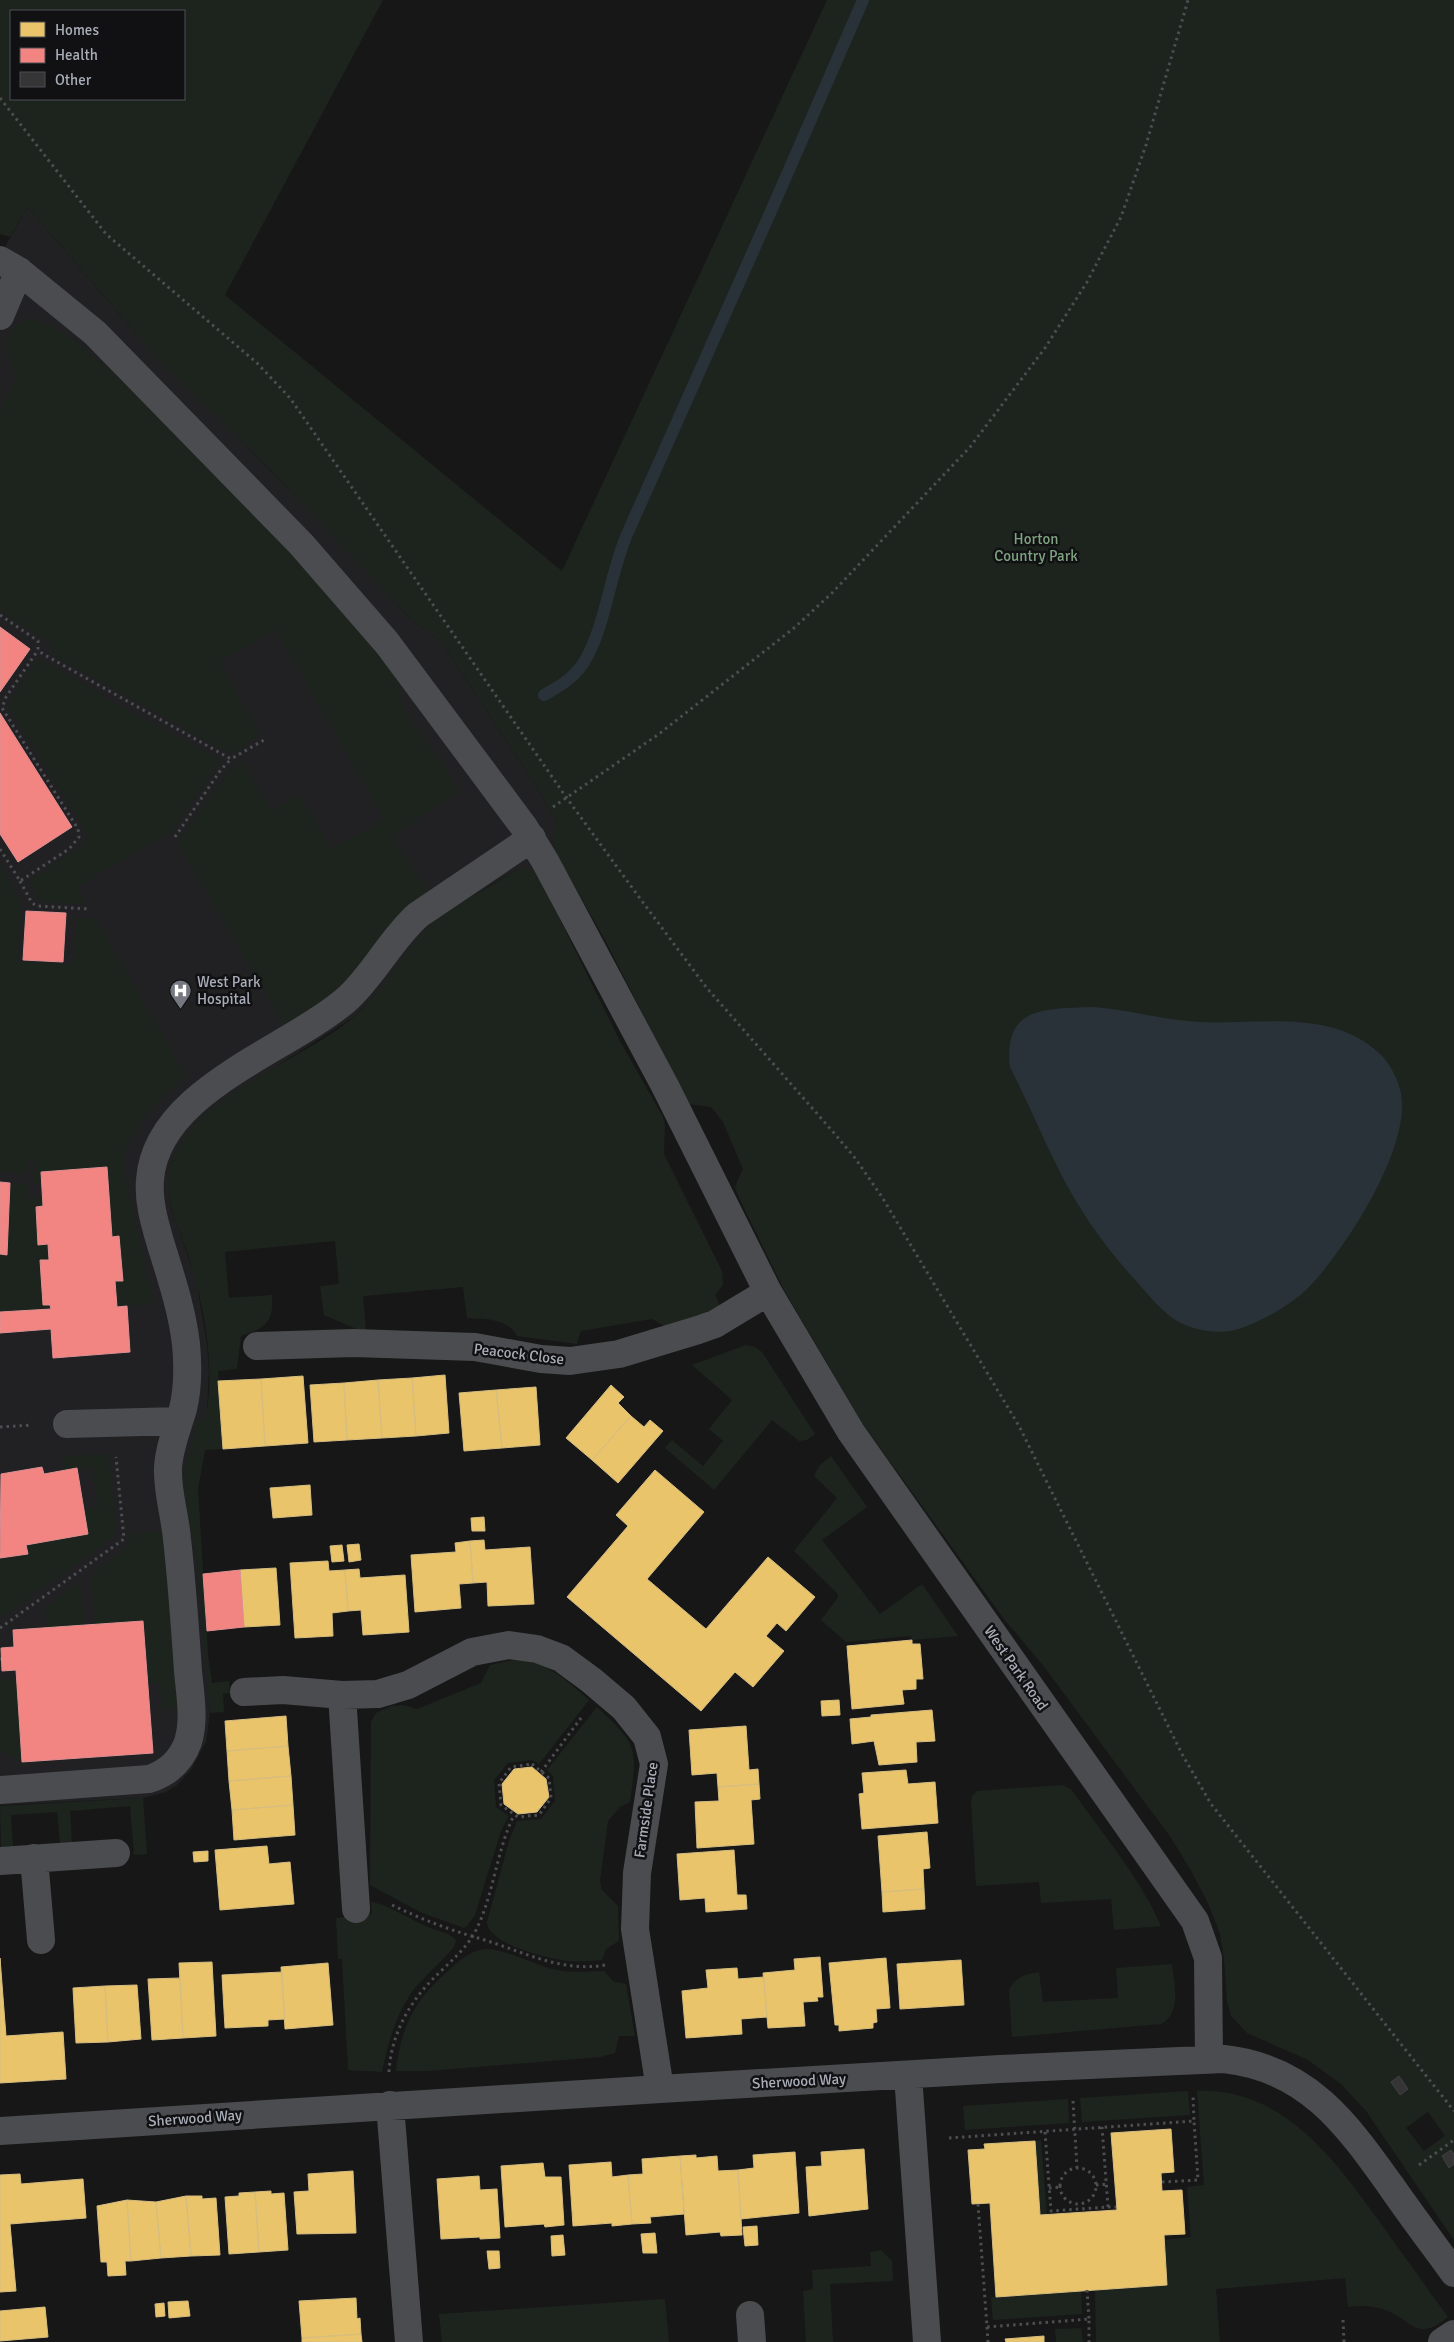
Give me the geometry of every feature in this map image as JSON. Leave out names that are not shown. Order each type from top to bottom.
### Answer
[{"type":"street","points":[[0,316],[9,266]]},
{"type":"street","name":"West Park Road","points":[[9,266],[95,333],[300,544],[387,643],[532,838],[665,1086],[768,1292],[851,1432],[1195,1921],[1208,1958],[1200,2059]]},
{"type":"street","points":[[0,1790],[149,1779],[160,1776],[173,1766],[185,1749],[190,1731],[191,1711],[177,1536],[168,1476],[170,1453],[186,1388],[186,1344],[178,1304],[152,1211],[149,1188],[155,1156],[166,1133],[191,1105],[209,1090],[318,1021],[346,1000],[363,983],[418,915],[532,838]]},
{"type":"street","name":"Peacock Close","points":[[257,1346],[354,1343],[475,1347],[541,1359],[570,1361],[619,1354],[698,1330],[722,1321],[768,1292]]},
{"type":"street","points":[[67,1424],[179,1421]]},
{"type":"street","name":"Farmside Place","points":[[244,1692],[298,1690],[342,1695],[378,1694],[422,1679],[472,1652],[509,1645],[537,1649],[561,1658],[603,1691],[640,1726],[653,1755],[654,1775],[637,1873],[635,1929],[660,2089]]},
{"type":"street","points":[[342,1695],[355,1901]]},
{"type":"street","points":[[0,1861],[116,1853]]},
{"type":"street","points":[[34,1858],[41,1940]]},
{"type":"street","name":"Sherwood Way","points":[[0,2131],[390,2105],[1200,2059],[1251,2064],[1280,2074],[1303,2087],[1324,2103],[1345,2125],[1454,2273]]},
{"type":"street","points":[[908,2075],[927,2342]]},
{"type":"street","points":[[390,2105],[409,2342]]},
{"type":"street","points":[[750,2315],[752,2342]]},
{"type":"street","points":[[1442,2342],[1454,2334]]},
{"type":"path","points":[[532,838],[542,819],[566,797],[659,734],[794,628],[832,593],[944,476],[1004,404],[1070,308],[1121,217],[1146,145],[1188,0]]},
{"type":"path","points":[[0,98],[106,234],[257,363],[290,398],[566,797],[706,988],[845,1146],[882,1197],[1019,1426],[1182,1754],[1207,1797],[1454,2111]]},
{"type":"path","points":[[0,615],[38,641],[38,650],[6,697],[2,708],[78,829],[79,834],[78,840],[69,849],[20,881]]},
{"type":"path","points":[[38,650],[231,759]]},
{"type":"path","points":[[175,837],[220,771],[231,759],[264,740]]},
{"type":"path","points":[[0,849],[31,901],[37,906],[90,909]]},
{"type":"path","points":[[0,1628],[124,1539],[113,1422]]},
{"type":"path","points":[[541,1772],[603,1691]]},
{"type":"path","points":[[532,1764],[541,1772],[549,1778],[552,1798],[539,1814],[518,1817],[501,1805],[499,1783],[511,1767],[532,1764]]},
{"type":"path","points":[[390,2105],[390,2062],[405,2014],[418,1994],[459,1953],[472,1936],[484,1909],[501,1847],[514,1815]]},
{"type":"path","points":[[355,1901],[365,1892],[430,1923],[535,1958],[564,1965],[591,1967],[639,1959]]},
{"type":"path","points":[[1162,2182],[1198,2180],[1194,2121],[1200,2059]]},
{"type":"path","points":[[913,2140],[1194,2121]]},
{"type":"path","points":[[1102,2127],[1108,2207]]},
{"type":"path","points":[[1074,2129],[1078,2168]]},
{"type":"path","points":[[1045,2132],[1051,2211],[1116,2207]]},
{"type":"path","points":[[1390,2186],[1454,2140]]},
{"type":"path","points":[[1078,2168],[1091,2173],[1096,2185],[1092,2198],[1080,2203],[1068,2200],[1062,2194],[1060,2187],[1066,2172],[1078,2168]]},
{"type":"path","points":[[1096,2185],[1107,2184]]},
{"type":"path","points":[[1049,2188],[1060,2187]]},
{"type":"path","points":[[1080,2203],[1081,2209]]},
{"type":"path","points":[[978,2204],[988,2342]]},
{"type":"path","points":[[1087,2290],[1090,2342]]},
{"type":"path","points":[[987,2327],[1089,2319]]},
{"type":"path","points":[[1343,2320],[1344,2342]]},
{"type":"shaded area","name":"West Park Hospital","points":[[28,207],[133,330],[329,530],[408,616],[442,643],[535,784],[577,857],[540,881],[516,870],[439,916],[382,988],[355,1016],[222,1101],[169,1196],[171,1209],[196,1279],[207,1345],[209,1371],[205,1450],[198,1488],[210,1713],[206,1742],[191,1770],[177,1785],[166,1792],[143,1798],[0,1805],[0,255]]},
{"type":"shaded area","points":[[1094,1007],[1199,1022],[1270,1021],[1317,1024],[1340,1030],[1361,1040],[1380,1054],[1391,1067],[1400,1089],[1401,1116],[1396,1142],[1386,1169],[1357,1224],[1340,1249],[1309,1287],[1285,1306],[1254,1323],[1235,1330],[1219,1332],[1185,1325],[1171,1317],[1153,1300],[1114,1255],[1083,1213],[1058,1168],[1010,1067],[1010,1047],[1013,1032],[1021,1021],[1031,1015],[1060,1008]]},
{"type":"green space","name":"Horton Country Park","points":[[0,0],[383,0],[225,295],[562,571],[827,0],[1454,0],[1454,2240],[1366,2111],[1341,2084],[1308,2060],[1247,2033],[1231,2016],[1227,2002],[1220,1934],[1209,1905],[1189,1867],[1169,1835],[1042,1664],[1004,1619],[864,1426],[784,1290],[739,1198],[735,1187],[743,1169],[723,1122],[711,1107],[689,1104],[605,940],[557,856],[553,839],[557,822],[535,784],[442,643],[408,616],[268,467],[158,359],[28,207],[10,237],[0,234]],"holes":[[[1428,2112],[1445,2136],[1424,2151],[1406,2128]]]},
{"type":"green space","points":[[30,318],[43,322],[71,337],[174,426],[306,559],[397,677],[402,703],[409,718],[448,771],[458,792],[391,837],[433,896],[337,991],[287,1030],[177,842],[231,769],[243,761],[271,811],[300,795],[331,849],[384,819],[276,630],[219,662],[261,736],[230,754],[55,656],[50,644],[43,638],[0,611],[0,412],[15,376],[5,343],[15,328]]},
{"type":"green space","points":[[41,659],[122,707],[221,760],[171,832],[77,887],[87,905],[41,902],[28,881],[83,845],[88,838],[84,828],[7,705],[37,661]]},
{"type":"green space","points":[[0,864],[22,905],[18,961],[74,965],[76,918],[96,919],[186,1076],[166,1094],[146,1117],[136,1130],[124,1155],[123,1168],[154,1303],[117,1307],[115,1281],[123,1280],[119,1237],[112,1237],[107,1167],[41,1172],[42,1183],[33,1183],[33,1158],[27,1161],[27,1174],[0,1172]]},
{"type":"green space","points":[[532,869],[538,875],[620,1041],[663,1117],[665,1125],[664,1154],[722,1271],[723,1285],[715,1295],[721,1308],[666,1327],[652,1319],[581,1331],[577,1344],[517,1336],[513,1330],[502,1323],[488,1319],[467,1318],[463,1287],[363,1296],[366,1333],[324,1315],[320,1286],[339,1284],[335,1241],[225,1252],[229,1298],[272,1295],[272,1312],[267,1323],[262,1327],[241,1336],[237,1369],[218,1371],[223,1449],[205,1450],[198,1488],[208,1654],[212,1683],[229,1681],[230,1693],[223,1694],[224,1712],[210,1713],[198,1571],[182,1480],[198,1417],[205,1419],[209,1396],[209,1355],[199,1292],[168,1192],[168,1182],[175,1154],[191,1129],[215,1106],[274,1067],[333,1032],[356,1015],[378,991],[427,928],[442,914],[516,870]]},
{"type":"green space","points":[[10,1183],[27,1183],[28,1198],[42,1197],[43,1206],[36,1207],[38,1245],[48,1244],[49,1260],[40,1260],[44,1305],[50,1305],[51,1309],[0,1312],[0,1254],[7,1254]]},
{"type":"green space","points":[[746,1345],[755,1347],[762,1352],[815,1434],[807,1440],[799,1441],[772,1420],[714,1490],[665,1448],[672,1440],[703,1466],[723,1441],[709,1429],[732,1400],[692,1365]]},
{"type":"green space","points":[[109,1454],[116,1535],[0,1619],[0,1558],[27,1554],[26,1545],[88,1534],[84,1510],[98,1507],[92,1466],[64,1471],[64,1456]]},
{"type":"green space","points":[[831,1456],[867,1507],[822,1540],[880,1614],[922,1584],[958,1636],[912,1640],[911,1636],[846,1642],[821,1620],[837,1599],[838,1594],[794,1551],[837,1498],[814,1476],[819,1466]]},
{"type":"green space","points":[[163,1531],[179,1709],[162,1710],[160,1682],[148,1683],[143,1621],[95,1625],[91,1575],[129,1545],[128,1534]]},
{"type":"green space","points":[[80,1581],[85,1626],[47,1628],[45,1608]]},
{"type":"green space","points":[[513,1660],[535,1663],[545,1667],[563,1678],[589,1700],[539,1764],[532,1760],[508,1763],[494,1780],[496,1807],[509,1816],[501,1831],[475,1915],[464,1928],[420,1912],[370,1885],[371,1722],[376,1713],[391,1706],[403,1705],[417,1709],[481,1683],[490,1665]]},
{"type":"green space","points":[[17,1678],[22,1762],[0,1750],[0,1680]]},
{"type":"green space","points":[[597,1707],[627,1739],[634,1757],[630,1802],[620,1807],[608,1821],[600,1881],[602,1890],[618,1906],[619,1941],[606,1949],[602,1960],[567,1961],[547,1957],[508,1944],[490,1930],[487,1922],[509,1841],[517,1821],[541,1819],[555,1801],[553,1776],[547,1770]]},
{"type":"green space","points":[[1062,1785],[1071,1789],[1131,1872],[1161,1926],[1114,1930],[1111,1899],[1041,1903],[1039,1882],[976,1886],[972,1796],[977,1791]]},
{"type":"green space","points":[[143,1798],[147,1854],[134,1855],[130,1806],[70,1811],[72,1843],[60,1844],[57,1812],[11,1815],[13,1846],[1,1847],[0,1806]]},
{"type":"green space","points":[[371,1902],[386,1906],[427,1927],[452,1936],[456,1940],[454,1947],[409,1996],[398,2016],[390,2038],[382,2072],[348,2070],[342,1959],[338,1959],[336,1918],[372,1914]]},
{"type":"green space","points":[[484,1949],[508,1953],[555,1970],[576,1972],[604,1971],[613,1981],[626,1984],[635,2036],[619,2036],[615,2053],[600,2057],[429,2071],[396,2071],[401,2041],[411,2015],[418,2004],[436,1982],[460,1960],[473,1952]]},
{"type":"green space","points":[[1172,1964],[1175,1988],[1174,2005],[1168,2019],[1161,2024],[1012,2037],[1009,1990],[1014,1982],[1021,1977],[1039,1972],[1043,2002],[1118,1998],[1116,1968]]},
{"type":"green space","points":[[1188,2091],[1190,2115],[1082,2122],[1080,2098]]},
{"type":"green space","points":[[1197,2091],[1228,2093],[1257,2102],[1283,2116],[1306,2134],[1328,2155],[1348,2179],[1448,2317],[1438,2324],[1422,2329],[1383,2309],[1368,2306],[1348,2307],[1345,2278],[1216,2289],[1220,2342],[1096,2342],[1095,2290],[1167,2285],[1164,2240],[1191,2237],[1187,2187],[1204,2185]]},
{"type":"green space","points":[[1068,2099],[1069,2123],[965,2130],[963,2106]]},
{"type":"green space","points":[[1041,2140],[1047,2215],[1040,2215],[1035,2141]]},
{"type":"green space","points":[[881,2250],[892,2261],[893,2281],[830,2284],[833,2342],[806,2342],[803,2291],[813,2289],[812,2270],[871,2266],[870,2252]]},
{"type":"green space","points":[[1081,2291],[1082,2314],[993,2320],[991,2297]]},
{"type":"green space","points":[[665,2299],[669,2342],[442,2342],[439,2314]]},
{"type":"green space","points":[[1081,2328],[1083,2342],[1056,2342],[1055,2329]]},
{"type":"building: Homes","points":[[445,1375],[449,1433],[416,1436],[412,1378]]},
{"type":"building: Homes","points":[[303,1376],[308,1443],[265,1446],[261,1379]]},
{"type":"building: Homes","points":[[412,1378],[416,1436],[382,1438],[378,1380]]},
{"type":"building: Homes","points":[[261,1379],[265,1446],[223,1449],[218,1381]]},
{"type":"building: Homes","points":[[378,1380],[382,1438],[347,1440],[344,1383]]},
{"type":"building: Homes","points":[[344,1383],[347,1440],[314,1442],[310,1385]]},
{"type":"building: Homes","points":[[611,1385],[624,1397],[618,1403],[631,1416],[592,1460],[566,1438]]},
{"type":"building: Homes","points":[[536,1387],[540,1445],[502,1448],[496,1390]]},
{"type":"building: Homes","points":[[496,1390],[502,1448],[464,1451],[459,1393]]},
{"type":"building: Homes","points":[[631,1416],[644,1427],[650,1420],[663,1431],[618,1483],[592,1460]]},
{"type":"building: Homes","points":[[655,1470],[704,1512],[647,1579],[706,1629],[768,1557],[815,1597],[786,1631],[777,1623],[766,1636],[784,1651],[753,1687],[735,1672],[701,1711],[567,1597],[628,1526],[616,1515]]},
{"type":"building: Homes","points":[[310,1485],[312,1515],[273,1518],[270,1488]]},
{"type":"building: Homes","points":[[484,1517],[485,1531],[472,1531],[471,1518]]},
{"type":"building: Homes","points":[[484,1540],[485,1550],[530,1547],[534,1604],[488,1606],[487,1582],[473,1583],[470,1541]]},
{"type":"building: Homes","points":[[470,1541],[473,1583],[459,1584],[461,1608],[415,1612],[411,1555],[456,1552],[455,1543]]},
{"type":"building: Homes","points":[[359,1544],[361,1560],[349,1562],[347,1545]]},
{"type":"building: Homes","points":[[342,1545],[344,1561],[332,1562],[330,1546]]},
{"type":"building: Homes","points":[[328,1561],[329,1571],[345,1570],[348,1611],[332,1613],[333,1636],[295,1638],[290,1563]]},
{"type":"building: Homes","points":[[276,1568],[280,1625],[244,1627],[240,1570]]},
{"type":"building: Homes","points":[[359,1569],[360,1578],[405,1575],[409,1632],[363,1635],[361,1610],[348,1611],[345,1570]]},
{"type":"building: Homes","points":[[912,1640],[912,1644],[920,1644],[923,1679],[916,1679],[916,1689],[902,1690],[904,1704],[852,1709],[847,1646]]},
{"type":"building: Homes","points":[[839,1700],[840,1715],[822,1716],[821,1701]]},
{"type":"building: Homes","points":[[932,1710],[935,1741],[916,1742],[917,1762],[879,1765],[874,1741],[852,1744],[850,1719],[871,1717],[871,1715]]},
{"type":"building: Homes","points":[[286,1716],[288,1746],[227,1751],[225,1721]]},
{"type":"building: Homes","points":[[746,1726],[749,1770],[758,1769],[759,1784],[718,1787],[717,1773],[692,1775],[689,1730]]},
{"type":"building: Homes","points":[[288,1746],[291,1776],[229,1781],[227,1751]]},
{"type":"building: Homes","points":[[532,1767],[546,1779],[549,1797],[537,1812],[518,1814],[504,1804],[502,1784],[514,1769]]},
{"type":"building: Homes","points":[[906,1770],[908,1784],[935,1782],[938,1823],[862,1829],[859,1794],[864,1793],[862,1773]]},
{"type":"building: Homes","points":[[291,1776],[293,1805],[232,1810],[229,1781]]},
{"type":"building: Homes","points":[[759,1784],[760,1799],[751,1800],[754,1844],[697,1848],[695,1802],[719,1801],[718,1787]]},
{"type":"building: Homes","points":[[293,1805],[295,1835],[234,1840],[232,1810]]},
{"type":"building: Homes","points":[[927,1832],[930,1868],[923,1869],[924,1889],[882,1892],[878,1836]]},
{"type":"building: Homes","points":[[267,1846],[269,1864],[290,1862],[294,1904],[220,1910],[215,1850]]},
{"type":"building: Homes","points":[[734,1850],[737,1895],[746,1895],[747,1909],[706,1912],[705,1898],[680,1900],[677,1854]]},
{"type":"building: Homes","points":[[208,1851],[208,1861],[194,1862],[193,1852]]},
{"type":"building: Homes","points":[[924,1889],[925,1909],[883,1912],[882,1892]]},
{"type":"building: Homes","points":[[820,1957],[823,1997],[817,1997],[818,2001],[803,2002],[805,2026],[768,2028],[763,1973],[795,1970],[794,1959]]},
{"type":"building: Homes","points":[[0,1958],[6,2036],[63,2032],[66,2079],[0,2083]]},
{"type":"building: Homes","points":[[886,1958],[890,2008],[876,2009],[877,2022],[873,2023],[873,2028],[839,2031],[839,2025],[835,2025],[829,1963]]},
{"type":"building: Homes","points":[[961,1960],[964,2005],[900,2009],[897,1964]]},
{"type":"building: Homes","points":[[212,1962],[216,2036],[183,2038],[179,1963]]},
{"type":"building: Homes","points":[[328,1963],[333,2025],[285,2029],[281,1967]]},
{"type":"building: Homes","points":[[737,1968],[738,1979],[764,1977],[767,2017],[741,2019],[742,2034],[686,2038],[682,1991],[708,1988],[706,1970]]},
{"type":"building: Homes","points":[[282,1972],[285,2019],[268,2020],[268,2026],[225,2028],[222,1975]]},
{"type":"building: Homes","points":[[180,1978],[183,2038],[152,2040],[148,1979]]},
{"type":"building: Homes","points":[[137,1985],[141,2039],[108,2042],[105,1986]]},
{"type":"building: Homes","points":[[105,1986],[108,2042],[76,2043],[73,1988]]},
{"type":"building: Homes","points":[[1171,2129],[1174,2172],[1161,2173],[1162,2191],[1182,2190],[1185,2234],[1164,2235],[1167,2285],[996,2297],[990,2203],[972,2204],[968,2150],[985,2149],[984,2144],[1035,2141],[1040,2215],[1117,2210],[1111,2133]]},
{"type":"building: Homes","points":[[864,2149],[868,2209],[809,2216],[806,2167],[822,2166],[821,2152]]},
{"type":"building: Homes","points":[[795,2152],[799,2213],[741,2219],[738,2170],[754,2168],[753,2155]]},
{"type":"building: Homes","points":[[696,2155],[696,2158],[717,2156],[718,2171],[738,2170],[742,2235],[721,2236],[720,2232],[686,2235],[680,2156]]},
{"type":"building: Homes","points":[[680,2156],[684,2214],[650,2217],[651,2223],[632,2224],[628,2175],[643,2174],[642,2159]]},
{"type":"building: Homes","points":[[611,2162],[612,2177],[628,2175],[632,2224],[612,2226],[612,2223],[573,2226],[569,2165]]},
{"type":"building: Homes","points":[[543,2163],[545,2177],[561,2177],[564,2225],[545,2227],[544,2224],[505,2227],[501,2166]]},
{"type":"building: Homes","points":[[353,2171],[356,2233],[297,2234],[294,2192],[309,2191],[308,2174]]},
{"type":"building: Homes","points":[[20,2174],[21,2184],[83,2179],[86,2218],[10,2224],[16,2291],[0,2292],[0,2175]]},
{"type":"building: Homes","points":[[479,2176],[480,2190],[497,2189],[500,2238],[441,2239],[437,2179]]},
{"type":"building: Homes","points":[[271,2191],[271,2194],[284,2193],[288,2250],[259,2252],[255,2192]]},
{"type":"building: Homes","points":[[255,2192],[259,2252],[229,2254],[225,2197],[239,2196],[239,2193]]},
{"type":"building: Homes","points":[[186,2196],[191,2256],[161,2258],[156,2202]]},
{"type":"building: Homes","points":[[186,2196],[202,2196],[202,2199],[216,2198],[220,2255],[191,2256]]},
{"type":"building: Homes","points":[[127,2200],[131,2261],[125,2261],[126,2275],[108,2276],[107,2262],[101,2262],[97,2206]]},
{"type":"building: Homes","points":[[127,2200],[156,2202],[161,2258],[131,2261]]},
{"type":"building: Homes","points":[[757,2226],[758,2245],[745,2246],[743,2227]]},
{"type":"building: Homes","points":[[655,2233],[657,2253],[643,2253],[641,2234]]},
{"type":"building: Homes","points":[[563,2235],[565,2255],[552,2256],[551,2236]]},
{"type":"building: Homes","points":[[487,2251],[499,2251],[500,2268],[489,2269]]},
{"type":"building: Homes","points":[[356,2298],[357,2319],[360,2318],[361,2334],[302,2338],[299,2301]]},
{"type":"building: Homes","points":[[188,2301],[190,2316],[169,2318],[168,2302]]},
{"type":"building: Homes","points":[[164,2303],[165,2316],[156,2317],[155,2304]]},
{"type":"building: Homes","points":[[45,2307],[48,2337],[0,2341],[0,2311]]},
{"type":"building: Homes","points":[[361,2334],[362,2342],[302,2342],[302,2338]]},
{"type":"building: Homes","points":[[1044,2336],[1044,2342],[1006,2342],[1005,2339]]},
{"type":"building: Health","points":[[0,627],[30,649],[0,692]]},
{"type":"building: Health","points":[[0,713],[72,827],[18,862],[0,834]]},
{"type":"building: Health","points":[[26,911],[66,913],[63,962],[23,960]]},
{"type":"building: Health","points":[[107,1167],[112,1237],[119,1236],[123,1281],[115,1281],[117,1307],[127,1306],[130,1352],[53,1358],[51,1329],[0,1333],[0,1312],[51,1309],[50,1305],[43,1305],[40,1260],[49,1260],[48,1244],[38,1245],[36,1207],[43,1206],[41,1172]]},
{"type":"building: Health","points":[[0,1182],[10,1183],[7,1255],[0,1254]]},
{"type":"building: Health","points":[[42,1467],[44,1474],[77,1468],[88,1534],[26,1545],[28,1554],[0,1558],[1,1474]]},
{"type":"building: Health","points":[[240,1570],[244,1627],[207,1631],[203,1574]]},
{"type":"building: Health","points":[[143,1621],[153,1753],[22,1762],[16,1670],[2,1671],[1,1648],[14,1647],[13,1630]]},
{"type":"building: Other","points":[[1399,2076],[1408,2089],[1400,2095],[1391,2082]]},
{"type":"building: Other","points":[[1451,2150],[1454,2154],[1454,2164],[1449,2168],[1442,2156]]},
{"type":"waterway","points":[[544,695],[563,684],[579,670],[594,642],[628,532],[863,0]]},
{"type":"place","name":"West Park Hospital","points":[[181,1010]]}]
